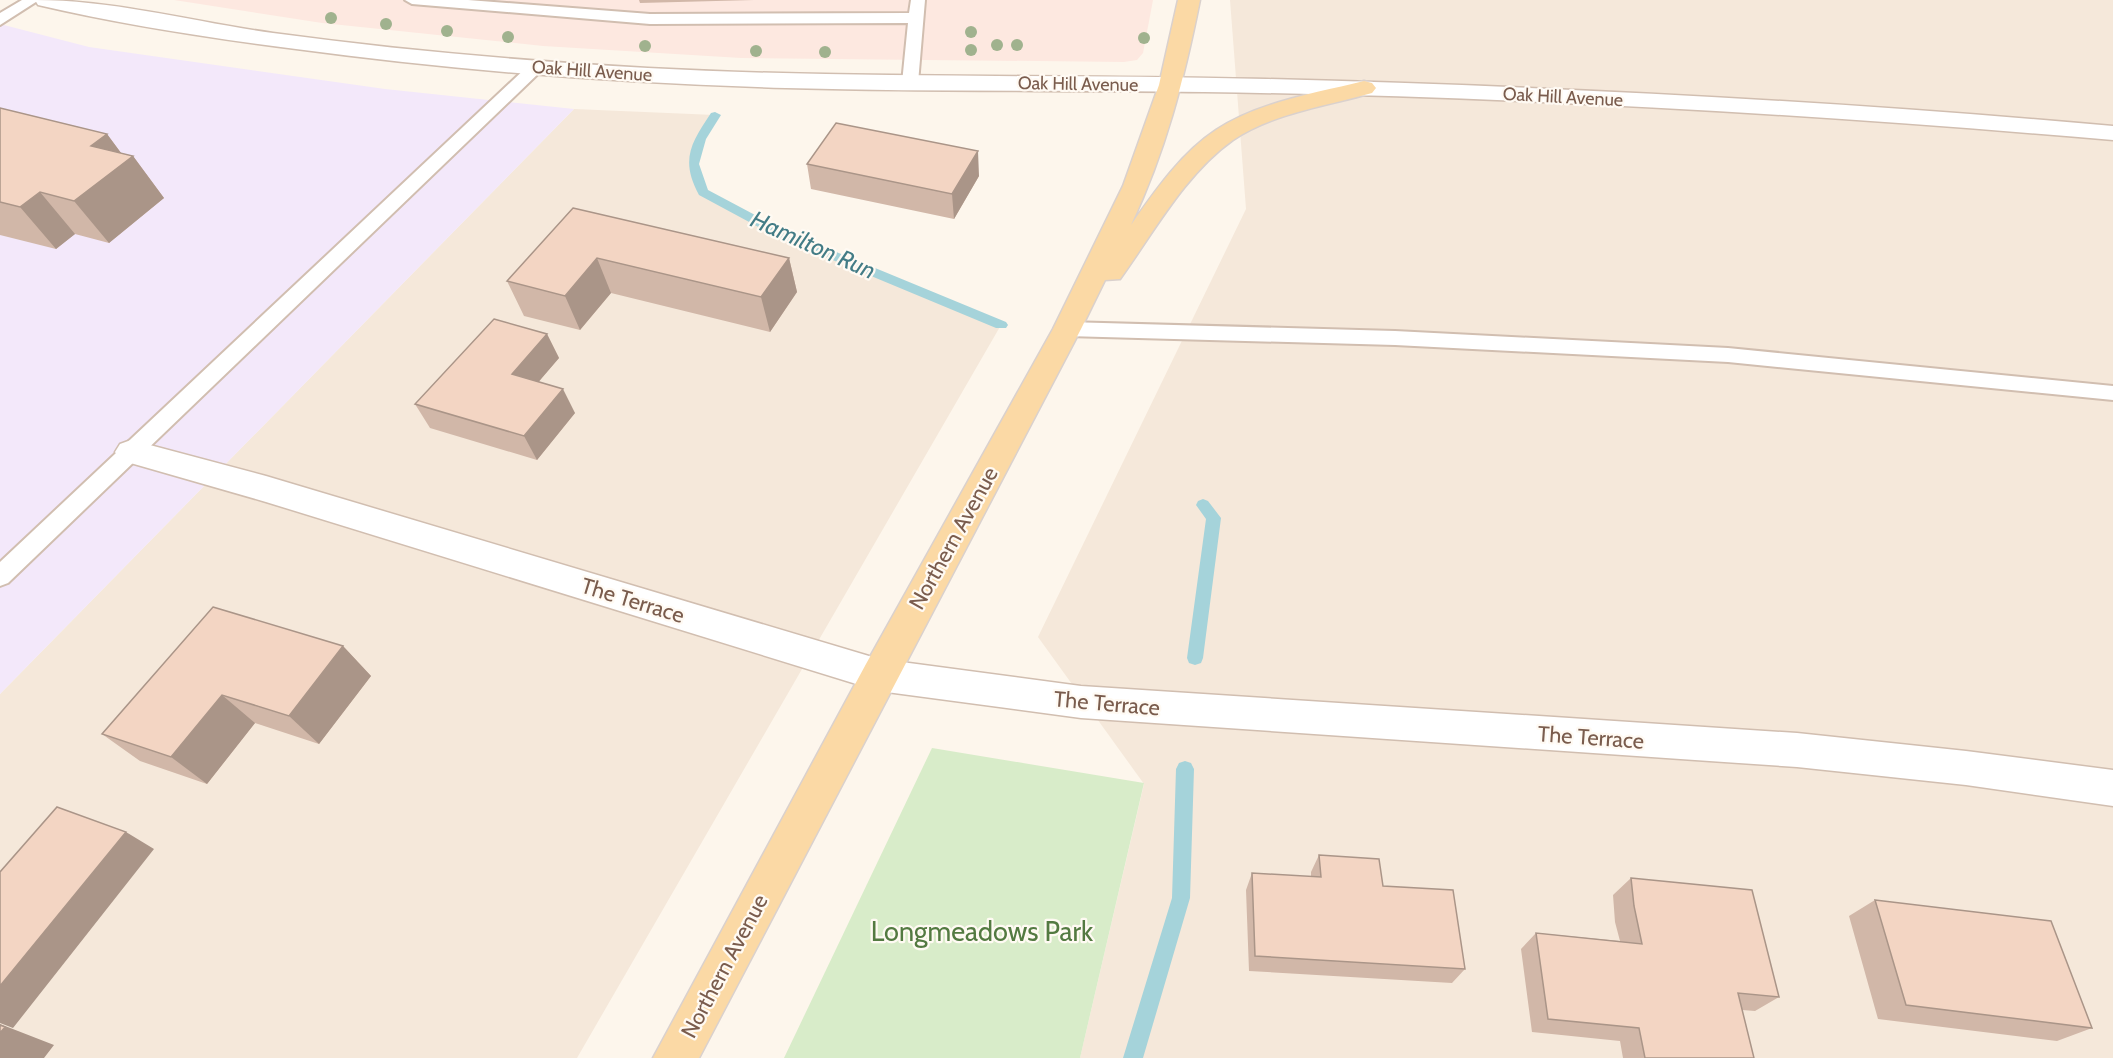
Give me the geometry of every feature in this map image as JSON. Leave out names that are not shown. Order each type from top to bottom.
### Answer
[{"type":"main road","name":"Northern Avenue","points":[[675,1058],[1067,329],[1136,186],[1171,85],[1188,0]]},
{"type":"main road","points":[[1067,329],[1199,155],[1226,134],[1275,114],[1364,88]]},
{"type":"street","name":"Oak Hill Avenue","points":[[46,0],[145,21],[253,37],[535,68],[692,77],[910,83],[1364,88],[1843,112],[2113,133]]},
{"type":"street","name":"The Terrace","points":[[131,452],[266,489],[879,675],[1081,702],[1797,750],[1966,768],[2113,788]]},
{"type":"lane","points":[[0,20],[32,0]]},
{"type":"lane","points":[[412,0],[650,19],[916,18]]},
{"type":"lane","points":[[910,83],[918,0]]},
{"type":"lane","points":[[0,576],[535,68]]},
{"type":"lane","points":[[1067,329],[1395,338],[1728,355],[2113,393]]},
{"type":"shaded area","points":[[174,0],[1153,0],[1143,53],[1137,60],[1124,62],[741,58],[543,46],[322,23]]},
{"type":"shaded area","points":[[1230,0],[2113,0],[2113,1058],[1080,1058],[1144,784],[1038,637],[1246,209]]},
{"type":"shaded area","points":[[0,24],[89,47],[385,89],[574,109],[0,694]]},
{"type":"shaded area","points":[[574,109],[715,115],[700,139],[693,164],[703,192],[779,233],[1001,325],[577,1058],[0,1058],[0,694]]},
{"type":"green space","name":"Longmeadows Park","points":[[932,748],[1144,783],[1080,1058],[784,1058]]},
{"type":"building","points":[[0,108],[107,134],[91,146],[133,156],[74,201],[40,192],[20,207],[0,202]]},
{"type":"building","points":[[836,123],[978,151],[952,194],[807,164]]},
{"type":"building","points":[[573,208],[789,258],[761,297],[597,258],[565,296],[507,281]]},
{"type":"building","points":[[494,319],[547,334],[512,374],[563,389],[524,436],[415,404]]},
{"type":"building","points":[[213,607],[343,646],[289,716],[222,695],[171,757],[102,734]]},
{"type":"building","points":[[57,807],[126,832],[0,986],[0,872]]},
{"type":"building","points":[[1319,855],[1379,859],[1383,886],[1453,890],[1465,969],[1255,956],[1252,873],[1321,877]]},
{"type":"building","points":[[1631,878],[1752,890],[1779,997],[1738,993],[1754,1058],[1645,1058],[1639,1028],[1548,1019],[1536,933],[1642,944]]},
{"type":"building","points":[[1875,900],[2051,921],[2092,1028],[1906,1005]]},
{"type":"waterway","name":"Hamilton Run","points":[[715,115],[700,139],[693,164],[703,192],[779,233],[1001,325]]},
{"type":"waterway","name":"Hamilton Run","points":[[1195,658],[1214,518],[1203,505]]},
{"type":"waterway","name":"Hamilton Run","points":[[1133,1058],[1181,898],[1185,769]]}]
